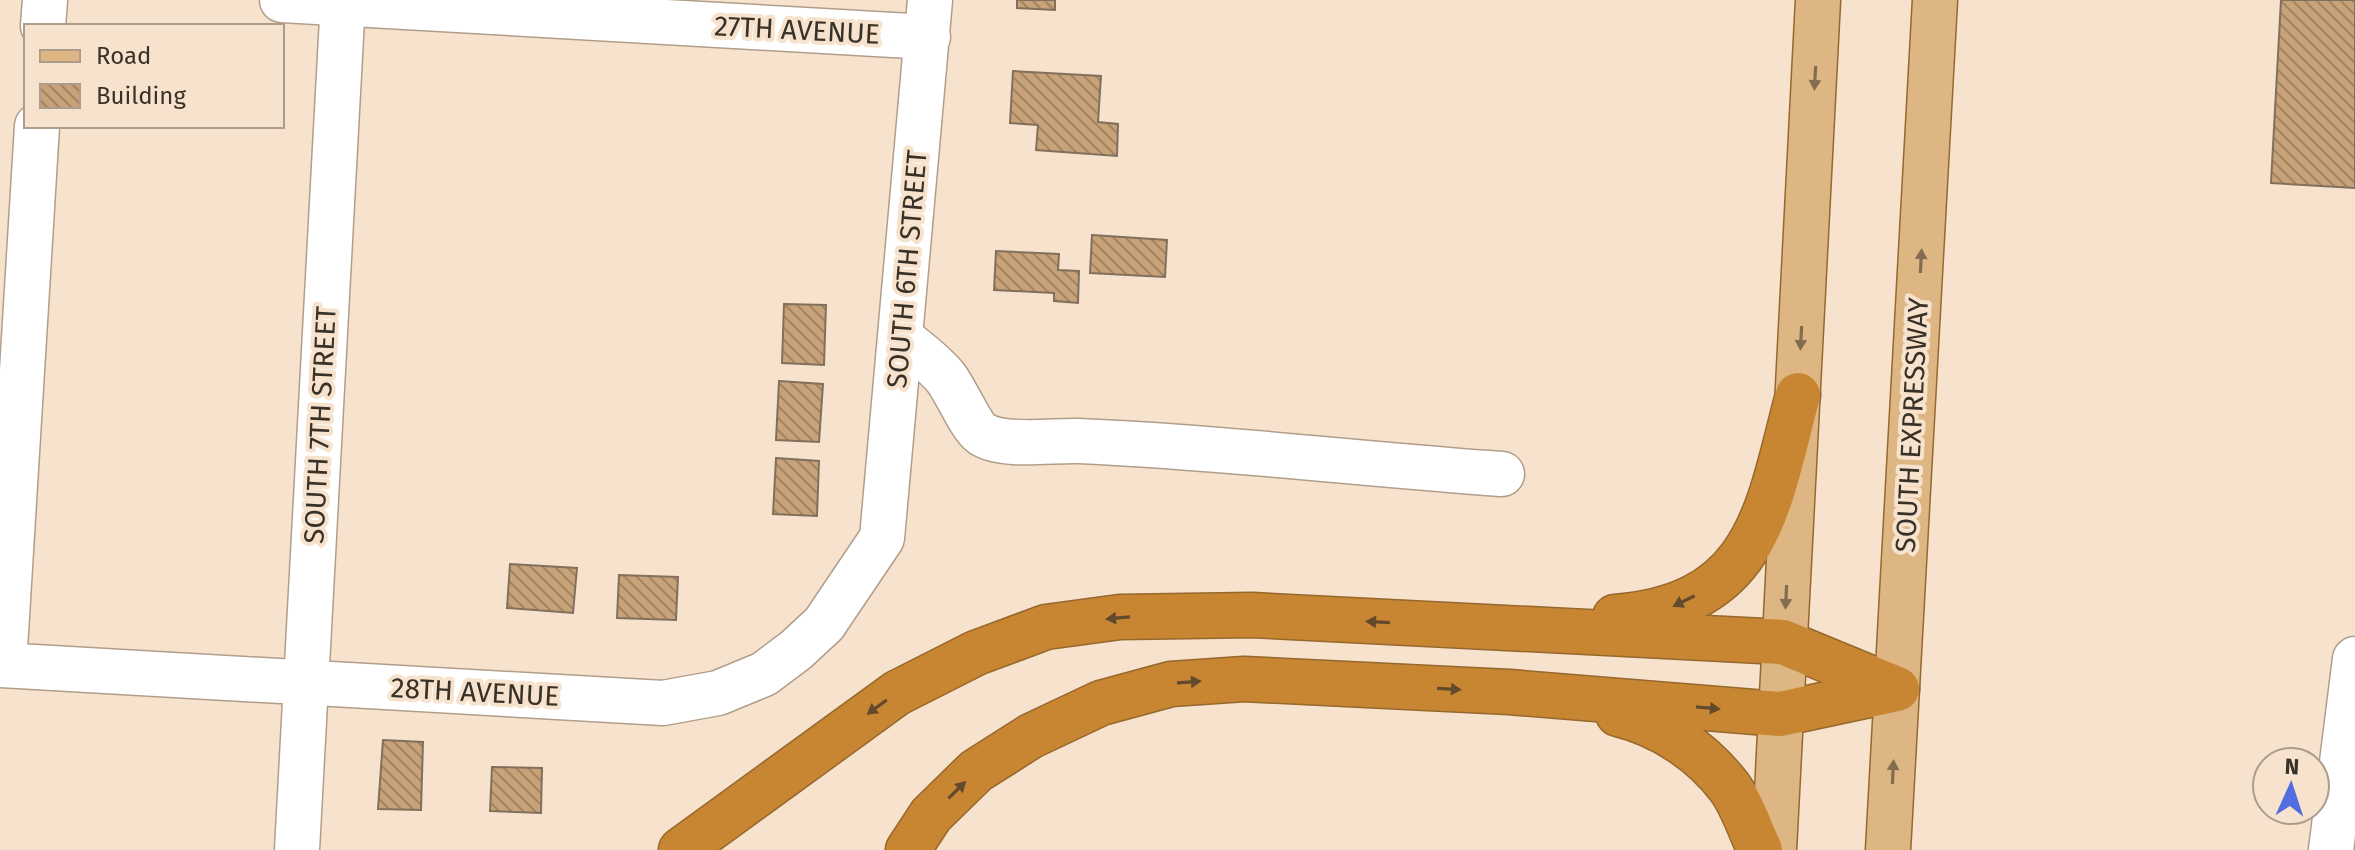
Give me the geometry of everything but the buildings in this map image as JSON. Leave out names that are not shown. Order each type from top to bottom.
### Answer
[{"type":"highway","points":[[1484,628],[1627,616],[1673,607],[1711,588],[1739,562],[1767,511],[1798,395]]},
{"type":"highway","points":[[681,850],[897,693],[976,653],[1046,627],[1120,617],[1252,615],[1783,642],[1897,689]]},
{"type":"highway","points":[[908,850],[931,815],[976,771],[1020,743],[1101,703],[1171,684],[1244,679],[1509,692],[1780,714],[1897,689]]},
{"type":"highway","points":[[1509,692],[1641,720],[1689,745],[1730,789],[1760,850]]},
{"type":"main road","points":[[1774,850],[1818,0]]},
{"type":"main road","name":"SOUTH EXPRESSWAY","points":[[1888,850],[1935,0]]},
{"type":"street","points":[[43,24],[45,0]]},
{"type":"street","name":"27TH AVENUE","points":[[282,0],[929,19]]},
{"type":"street","name":"SOUTH 7TH STREET","points":[[297,850],[343,2]]},
{"type":"street","name":"SOUTH 6TH STREET","points":[[882,538],[929,19]]},
{"type":"street","points":[[2,665],[37,128]]},
{"type":"street","points":[[901,338],[945,376],[975,427],[992,438],[1265,452],[1502,474]]},
{"type":"street","name":"28TH AVENUE","points":[[2,665],[663,703],[718,693],[764,674],[814,633],[846,594],[882,538]]},
{"type":"street","points":[[2331,850],[2355,659]]}]
